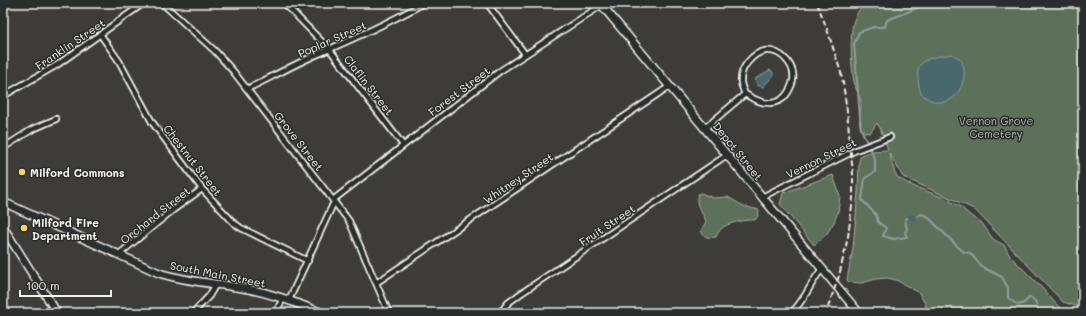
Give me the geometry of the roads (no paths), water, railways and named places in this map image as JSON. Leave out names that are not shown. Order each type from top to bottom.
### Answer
[{"type":"main road","name":"Depot Street","points":[[601,4],[859,313]]},
{"type":"main road","name":"South Main Street","points":[[3,202],[159,273],[175,278],[236,287],[286,299],[322,313]]},
{"type":"main road","points":[[3,227],[57,313]]},
{"type":"street","name":"Franklin Street","points":[[3,96],[57,65],[144,3]]},
{"type":"street","name":"Grove Street","points":[[162,3],[215,51],[247,89],[350,224],[389,313]]},
{"type":"street","name":"Claflin Street","points":[[284,3],[330,50],[403,145]]},
{"type":"street","name":"Poplar Street","points":[[247,89],[316,55],[396,19],[424,3]]},
{"type":"street","points":[[487,3],[525,54]]},
{"type":"street","name":"Forest Street","points":[[276,313],[308,261],[333,201],[500,71],[601,4]]},
{"type":"street","name":"Chestnut Street","points":[[100,34],[119,61],[152,122],[202,189],[234,223],[241,228],[308,261]]},
{"type":"street","points":[[770,51],[789,62],[793,71],[793,83],[783,99],[769,104],[754,100],[745,94],[741,82],[741,75],[746,64],[753,57],[762,52],[770,51]]},
{"type":"street","name":"Whitney Street","points":[[376,283],[670,86]]},
{"type":"street","points":[[705,128],[745,94]]},
{"type":"street","points":[[3,148],[31,130],[56,119]]},
{"type":"street","name":"Vernon Street","points":[[762,197],[869,145],[890,137]]},
{"type":"street","name":"Fruit Street","points":[[500,313],[520,294],[727,155]]},
{"type":"street","name":"Orchard Street","points":[[118,255],[173,210],[202,189]]},
{"type":"street","points":[[791,313],[801,303],[822,269]]},
{"type":"street","points":[[193,313],[209,296],[216,284]]},
{"type":"water","points":[[952,54],[960,59],[963,66],[964,75],[958,92],[952,98],[944,102],[935,101],[924,96],[921,93],[919,84],[918,70],[920,66],[923,62],[932,58]]},
{"type":"water","points":[[770,70],[773,72],[773,76],[763,87],[757,85],[755,79]]},
{"type":"waterway","points":[[911,217],[905,219],[907,229],[905,232],[907,237],[894,239],[883,236],[886,228],[878,222],[876,215],[862,200],[865,178],[875,172],[875,160],[861,129],[854,44],[859,32],[874,27],[885,27],[887,20],[920,7],[922,3]]},
{"type":"waterway","points":[[914,218],[921,214],[927,216],[958,247],[964,252],[970,253],[982,267],[1002,277],[1008,288],[1008,298],[1018,305],[1024,303],[1030,297],[1035,301],[1039,313]]},
{"type":"railway","points":[[817,3],[842,76],[853,174],[853,198],[848,237],[839,276],[826,313]]},
{"type":"place","name":"Milford Commons","points":[[22,172]]},
{"type":"place","name":"Milford Fire Department","points":[[24,228]]},
{"type":"park label","name":"Vernon Grove Cemetery","points":[[996,126]]}]
